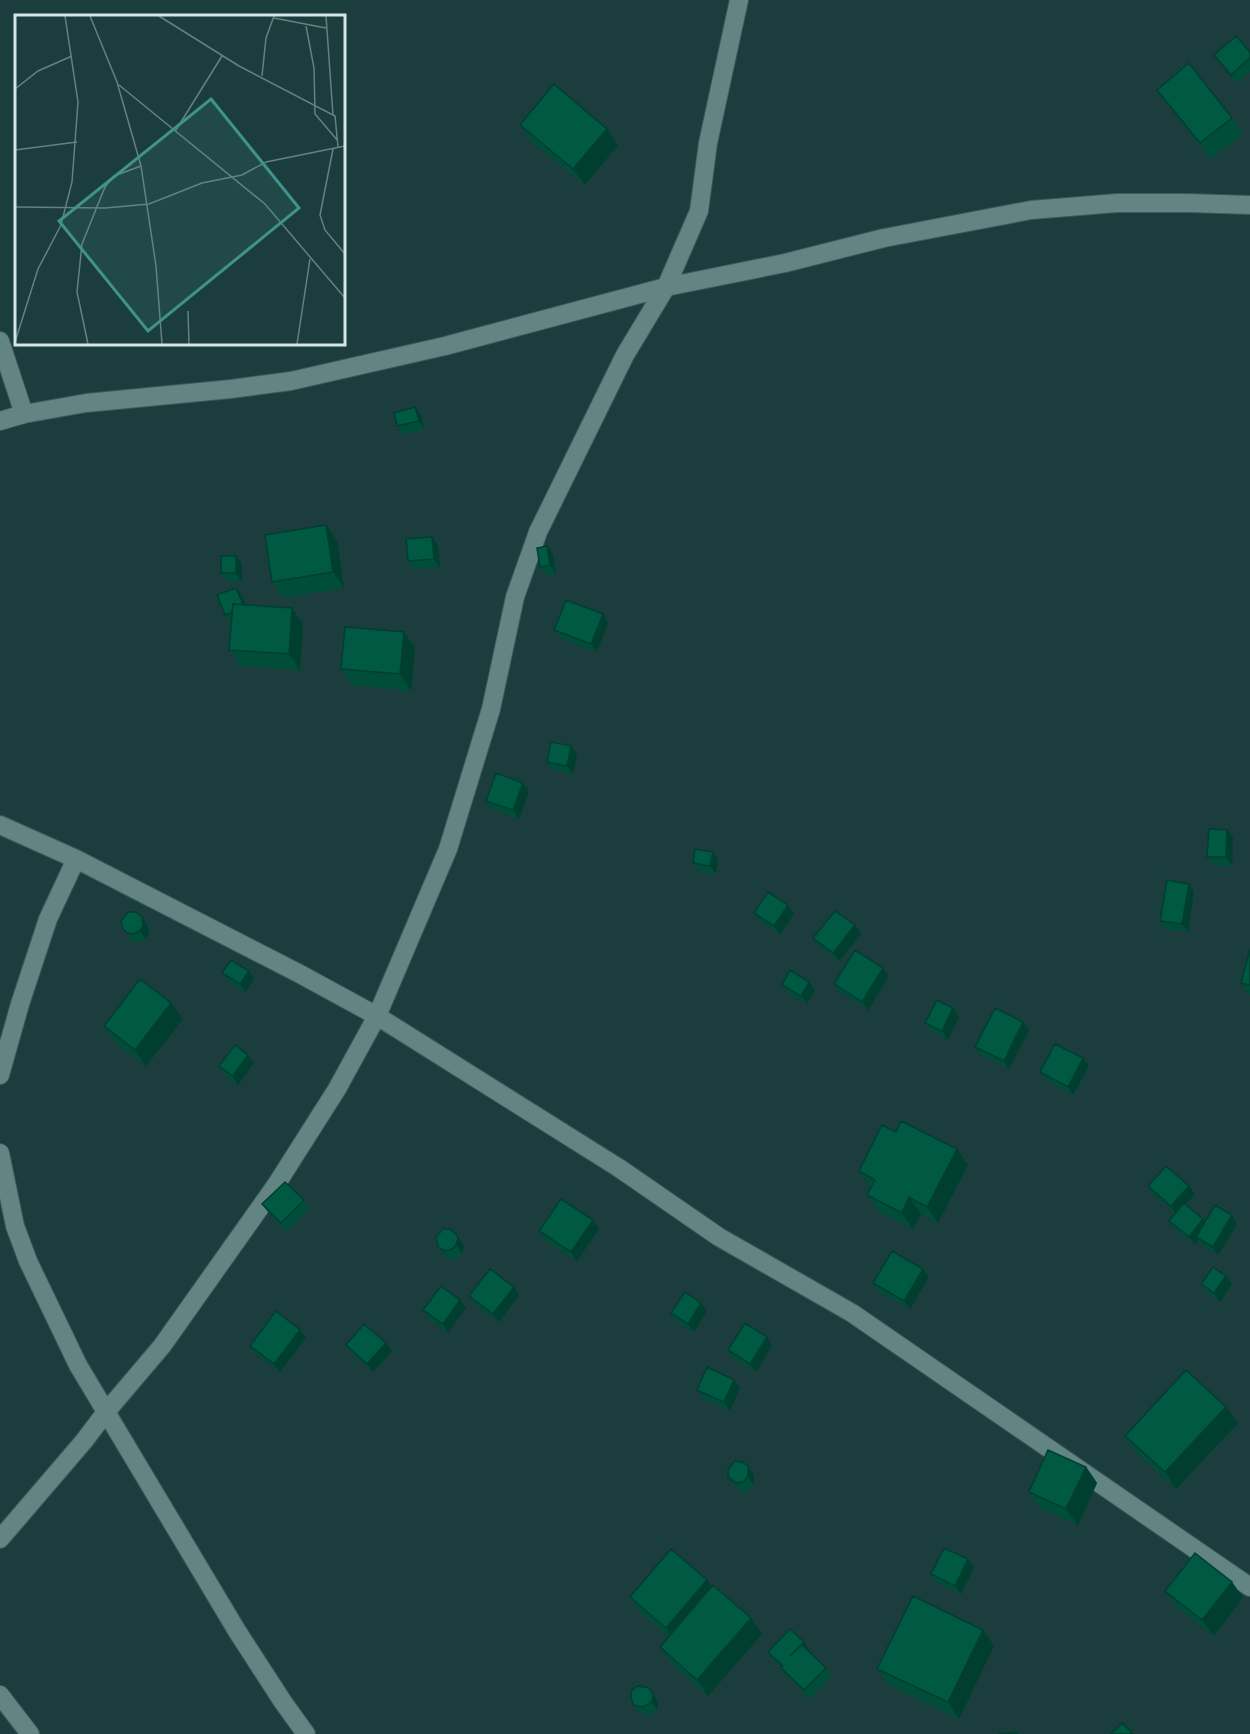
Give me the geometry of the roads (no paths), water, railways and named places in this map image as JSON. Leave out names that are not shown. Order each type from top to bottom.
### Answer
[{"type":"street","points":[[0,1539],[162,1346],[276,1185],[337,1089],[377,1016],[448,849],[491,709],[515,597],[538,532],[625,355],[666,287],[699,211],[708,143],[739,0]]},
{"type":"street","points":[[0,421],[24,414],[86,403],[291,381],[445,346],[666,287],[785,263],[884,238],[1031,210],[1117,203],[1188,202],[1250,205]]},
{"type":"street","points":[[0,341],[24,414]]},
{"type":"street","points":[[0,825],[76,859],[377,1016],[619,1168],[719,1237],[852,1313],[1250,1587]]},
{"type":"street","points":[[0,1075],[48,919],[76,859]]},
{"type":"street","points":[[0,1152],[15,1226],[28,1261],[78,1365],[237,1631],[306,1734]]},
{"type":"street","points":[[0,1695],[30,1734]]}]
